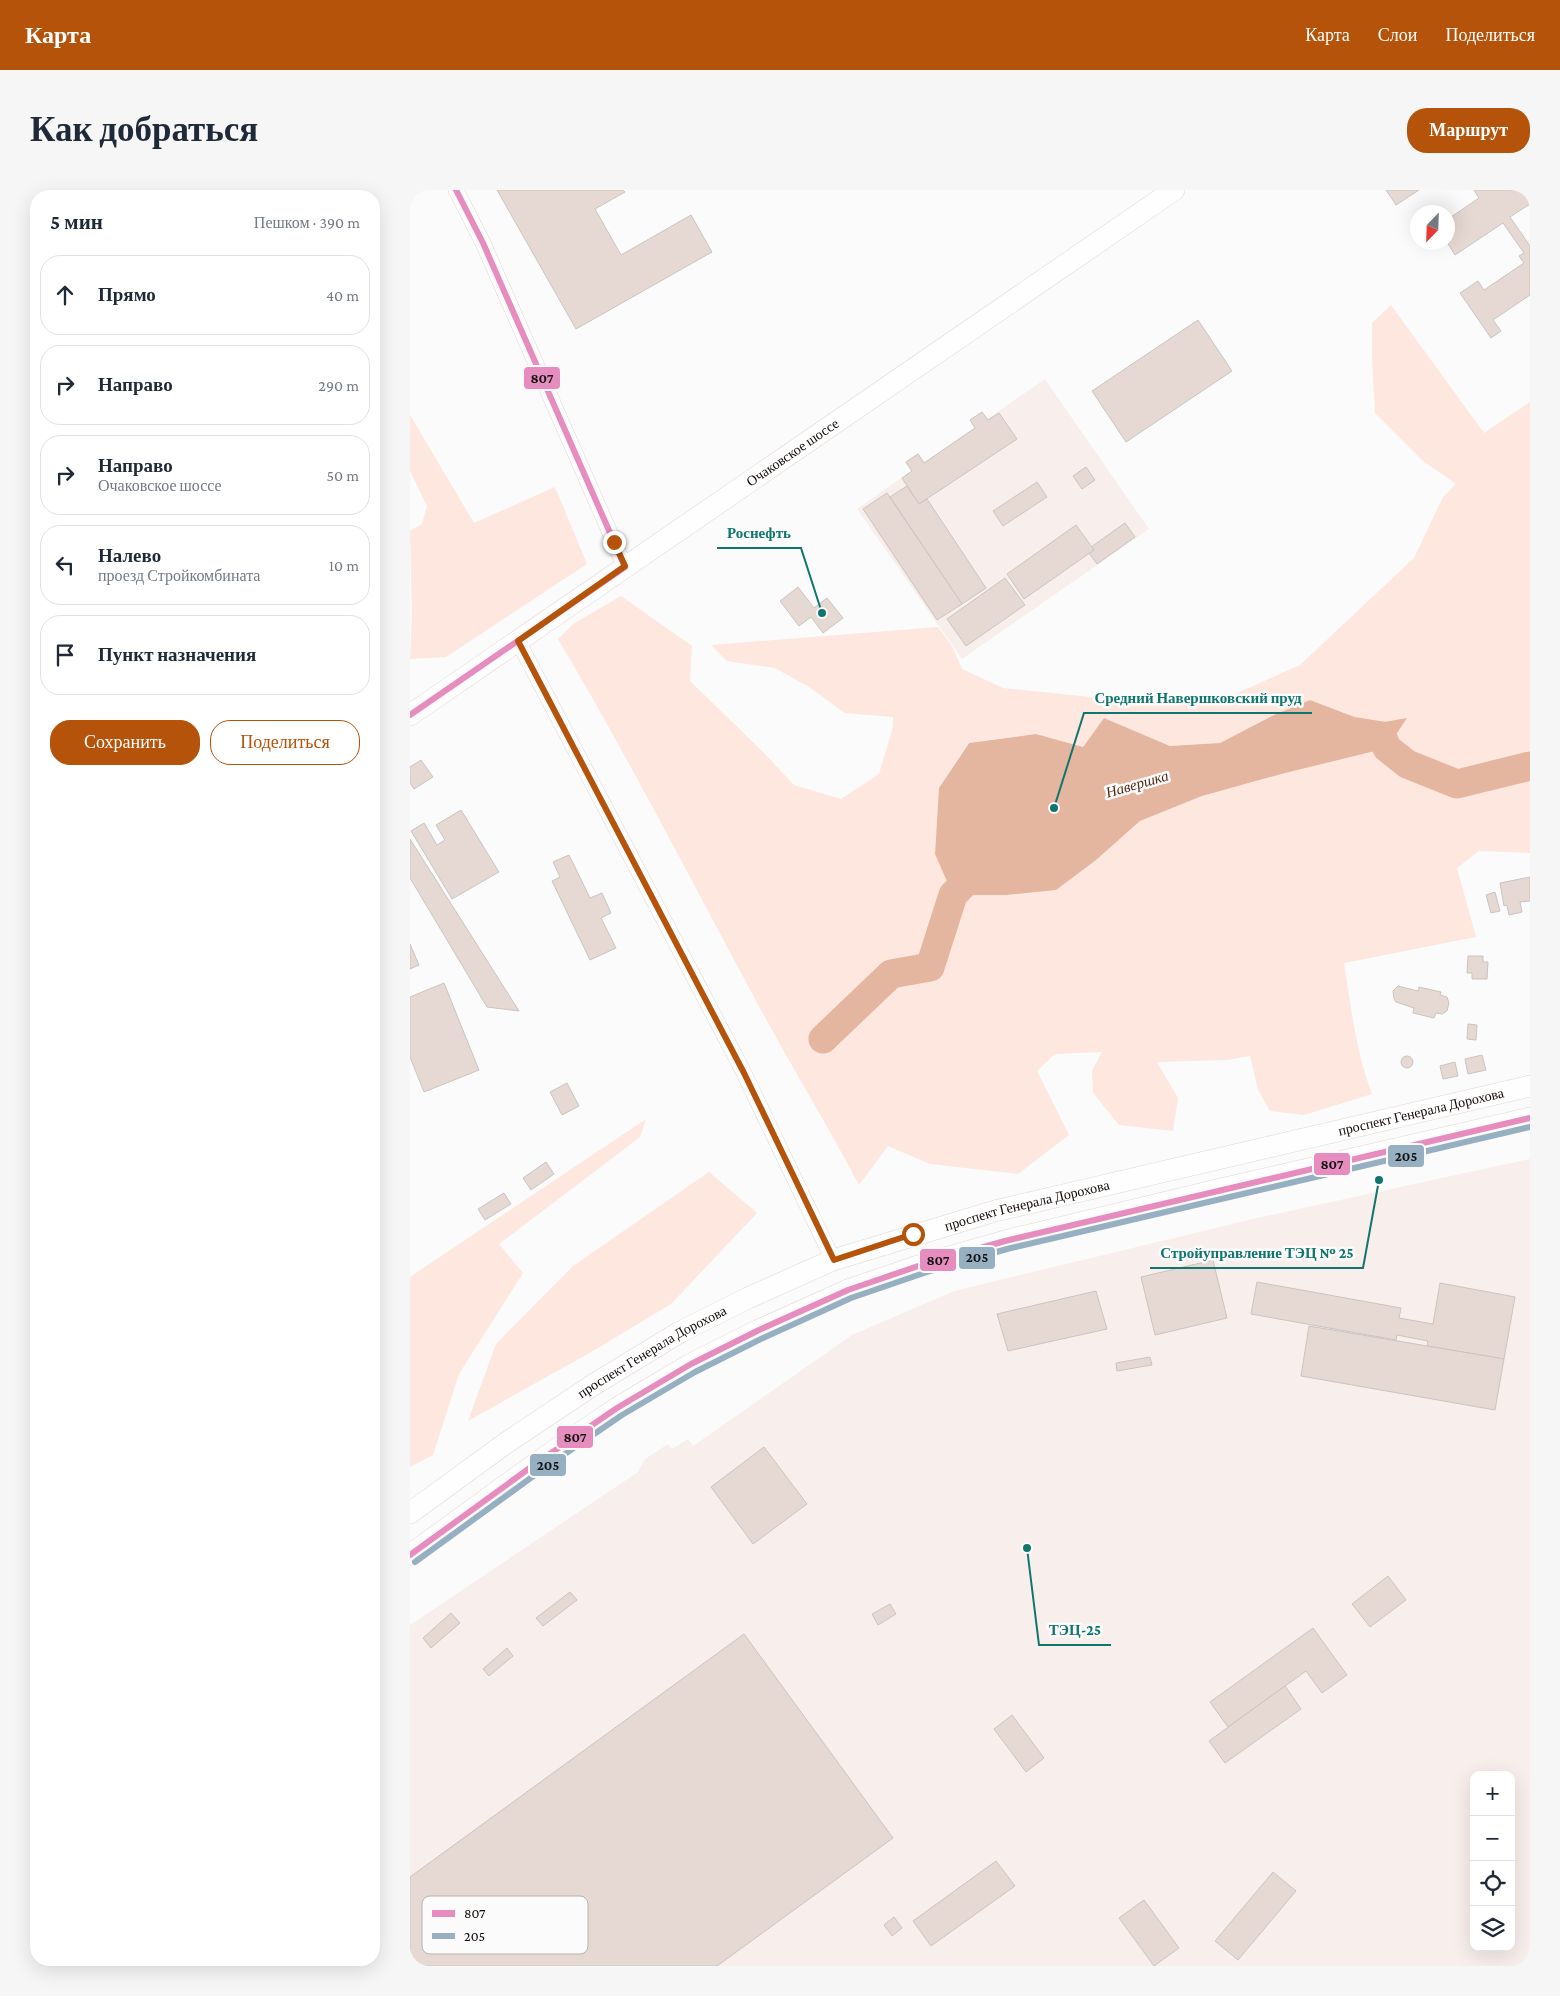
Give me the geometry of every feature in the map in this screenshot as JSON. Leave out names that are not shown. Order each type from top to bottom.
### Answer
[{"type":"main road","name":"Очаковское шоссе","points":[[410,715],[1174,190]]},
{"type":"main road","name":"проспект Генерала Дорохова","points":[[410,1512],[506,1443],[593,1384],[680,1332],[748,1298],[834,1260],[913,1234],[995,1211],[1222,1156],[1530,1086]]},
{"type":"main road","points":[[410,1555],[538,1462],[691,1364],[759,1330],[848,1290],[927,1262],[1005,1241],[1530,1118]]},
{"type":"street","points":[[456,190],[483,243],[625,566]]},
{"type":"street","points":[[518,641],[744,1073],[834,1260]]},
{"type":"shaded area","points":[[1391,305],[1484,433],[1530,402],[1530,853],[1479,851],[1457,868],[1476,937],[1344,963],[1358,1046],[1372,1094],[1304,1115],[1270,1111],[1258,1090],[1250,1056],[1227,1060],[1157,1062],[1178,1098],[1173,1131],[1119,1125],[1093,1093],[1092,1071],[1102,1052],[1055,1054],[1037,1071],[1069,1135],[1018,1174],[930,1164],[888,1146],[859,1185],[761,1010],[636,777],[558,639],[573,624],[621,596],[692,646],[690,681],[794,785],[841,799],[879,774],[893,727],[893,717],[845,713],[809,687],[775,668],[727,661],[711,645],[938,627],[952,646],[962,669],[1003,688],[1090,697],[1220,701],[1300,665],[1414,558],[1443,497],[1456,484],[1422,460],[1375,413],[1372,323]],"holes":[[[1310,700],[1373,724],[1406,719],[1285,773],[1202,796],[1140,821],[1096,860],[935,854],[939,788],[968,743],[1036,734],[1083,747],[1104,718],[1170,746],[1220,743],[1276,714]]]},
{"type":"shaded area","points":[[1045,379],[1149,529],[962,659],[857,509],[911,471],[905,462],[918,453],[925,462]]},
{"type":"shaded area","points":[[410,415],[474,523],[555,487],[587,564],[446,657],[410,659],[412,613],[410,531],[422,524],[427,506],[410,471]]},
{"type":"shaded area","points":[[646,1119],[640,1137],[499,1244],[523,1273],[459,1374],[433,1455],[410,1467],[410,1277]]},
{"type":"shaded area","points":[[1530,1159],[1530,1966],[410,1966],[410,1625],[638,1472],[645,1459],[668,1444],[672,1449],[688,1439],[693,1446],[852,1335],[954,1291],[1257,1218]]},
{"type":"shaded area","points":[[709,1172],[757,1213],[671,1304],[593,1351],[468,1421],[496,1344],[573,1266]]},
{"type":"water","points":[[1310,700],[1373,724],[1407,718],[1387,748],[1202,796],[1140,821],[1096,860],[1056,890],[1006,895],[953,895],[935,854],[939,788],[969,743],[1036,734],[1083,747],[1104,718],[1170,746],[1220,743],[1276,714]]},
{"type":"building","points":[[497,190],[623,190],[625,192],[595,209],[621,255],[691,215],[712,252],[576,329]]},
{"type":"building","points":[[1386,190],[1419,190],[1396,205]]},
{"type":"building","points":[[1474,190],[1530,190],[1530,204],[1510,217],[1530,246],[1530,295],[1493,320],[1501,331],[1491,338],[1460,293],[1478,281],[1484,290],[1524,263],[1519,256],[1524,253],[1503,223],[1455,255],[1452,250],[1455,250],[1455,214],[1479,198]]},
{"type":"building","points":[[1198,320],[1232,371],[1126,442],[1092,391]]},
{"type":"building","points":[[982,412],[988,420],[999,413],[1017,439],[919,504],[902,478],[912,471],[906,462],[918,454],[924,463],[975,428],[970,420]]},
{"type":"building","points":[[1086,467],[1095,480],[1082,489],[1073,476]]},
{"type":"building","points":[[1037,482],[1047,497],[1003,526],[993,511]]},
{"type":"building","points":[[907,486],[919,504],[927,499],[986,588],[962,604],[890,497]]},
{"type":"building","points":[[887,493],[962,604],[937,620],[863,509]]},
{"type":"building","points":[[1125,523],[1135,537],[1097,564],[1089,553],[1094,550],[1091,547]]},
{"type":"building","points":[[1076,525],[1094,550],[1024,599],[1007,574]]},
{"type":"building","points":[[1005,578],[1025,605],[966,646],[947,619]]},
{"type":"building","points":[[798,587],[814,608],[827,598],[843,618],[823,633],[811,617],[799,626],[780,601]]},
{"type":"building","points":[[421,760],[433,777],[414,789],[410,783],[410,767]]},
{"type":"building","points":[[461,810],[499,872],[452,899],[411,831],[424,823],[437,845],[445,840],[436,825]]},
{"type":"building","points":[[410,839],[519,1011],[487,1007],[410,878]]},
{"type":"building","points":[[569,855],[590,898],[602,893],[611,913],[601,918],[616,948],[590,960],[552,881],[560,877],[553,862]]},
{"type":"building","points":[[1530,877],[1530,901],[1520,902],[1522,912],[1509,915],[1507,905],[1504,906],[1500,883]]},
{"type":"building","points":[[1495,892],[1500,911],[1491,913],[1486,895]]},
{"type":"building","points":[[410,944],[419,965],[410,969]]},
{"type":"building","points":[[1468,956],[1483,956],[1483,962],[1488,962],[1487,979],[1472,979],[1472,973],[1467,973]]},
{"type":"building","points":[[444,983],[479,1070],[424,1092],[410,1057],[410,997]]},
{"type":"building","points":[[1398,986],[1418,991],[1419,987],[1441,992],[1440,995],[1447,997],[1449,1003],[1447,1011],[1442,1014],[1436,1013],[1434,1018],[1413,1013],[1414,1008],[1396,1002],[1394,999],[1393,991]]},
{"type":"building","points":[[1468,1024],[1477,1025],[1476,1040],[1467,1039]]},
{"type":"building","points":[[1482,1055],[1486,1070],[1468,1074],[1465,1059]]},
{"type":"building","points":[[1407,1056],[1413,1062],[1407,1068],[1401,1062]]},
{"type":"building","points":[[1455,1062],[1458,1076],[1443,1079],[1440,1066]]},
{"type":"building","points":[[567,1083],[579,1106],[562,1115],[550,1092]]},
{"type":"building","points":[[546,1162],[554,1174],[531,1190],[523,1178]]},
{"type":"building","points":[[504,1193],[511,1204],[485,1220],[478,1209]]},
{"type":"building","points":[[1213,1260],[1227,1318],[1155,1335],[1141,1277]]},
{"type":"building","points":[[1257,1282],[1401,1308],[1399,1318],[1433,1324],[1440,1283],[1515,1297],[1504,1359],[1427,1346],[1428,1341],[1397,1335],[1396,1340],[1251,1314]]},
{"type":"building","points":[[1096,1291],[1107,1329],[1008,1351],[997,1314]]},
{"type":"building","points":[[1309,1326],[1504,1359],[1495,1410],[1301,1376]]},
{"type":"building","points":[[1150,1357],[1152,1365],[1117,1371],[1116,1363]]},
{"type":"building","points":[[764,1447],[807,1504],[753,1544],[711,1487]]},
{"type":"building","points":[[1388,1576],[1406,1600],[1370,1627],[1352,1604]]},
{"type":"building","points":[[570,1592],[577,1600],[543,1626],[536,1618]]},
{"type":"building","points":[[890,1604],[896,1614],[878,1625],[872,1614]]},
{"type":"building","points":[[451,1613],[460,1623],[431,1648],[423,1638]]},
{"type":"building","points":[[1313,1628],[1347,1675],[1322,1693],[1306,1671],[1228,1727],[1210,1702]]},
{"type":"building","points":[[744,1634],[893,1838],[717,1966],[410,1966],[410,1877]]},
{"type":"building","points":[[507,1648],[513,1656],[489,1676],[483,1669]]},
{"type":"building","points":[[1285,1686],[1301,1709],[1225,1763],[1209,1741]]},
{"type":"building","points":[[1012,1715],[1044,1758],[1026,1772],[994,1729]]},
{"type":"building","points":[[996,1861],[1015,1886],[931,1946],[913,1921]]},
{"type":"building","points":[[1273,1872],[1296,1891],[1238,1960],[1215,1941]]},
{"type":"building","points":[[1144,1900],[1179,1948],[1154,1966],[1119,1918]]},
{"type":"building","points":[[894,1917],[902,1928],[892,1936],[884,1925]]},
{"type":"waterway","name":"Навершка","points":[[1357,732],[1382,736],[1387,748],[1407,764],[1457,784],[1530,766]]},
{"type":"waterway","name":"Навершка","points":[[823,1039],[891,974],[930,967],[953,895],[979,868]]},
{"type":"transit line","name":"807","points":[[456,190],[483,243],[625,567]]},
{"type":"transit line","name":"807","points":[[410,715],[625,567]]},
{"type":"transit line","name":"807","points":[[410,1555],[538,1462],[617,1408],[691,1364],[759,1330],[848,1290],[927,1263],[1005,1241],[1530,1118]]},
{"type":"transit line","name":"205","points":[[415,1562],[543,1469],[622,1415],[695,1372],[763,1338],[851,1298],[930,1271],[1007,1249],[1530,1127]]},
{"type":"place","name":"Роснефть","points":[[822,613]]},
{"type":"place","name":"Средний Навершковский пруд","points":[[1054,808]]},
{"type":"place","name":"Стройуправление ТЭЦ № 25","points":[[1379,1180]]},
{"type":"place","name":"ТЭЦ-25","points":[[1027,1548]]},
{"type":"route","points":[[614,542],[625,566],[518,641],[744,1073],[834,1260],[913,1234]]}]
